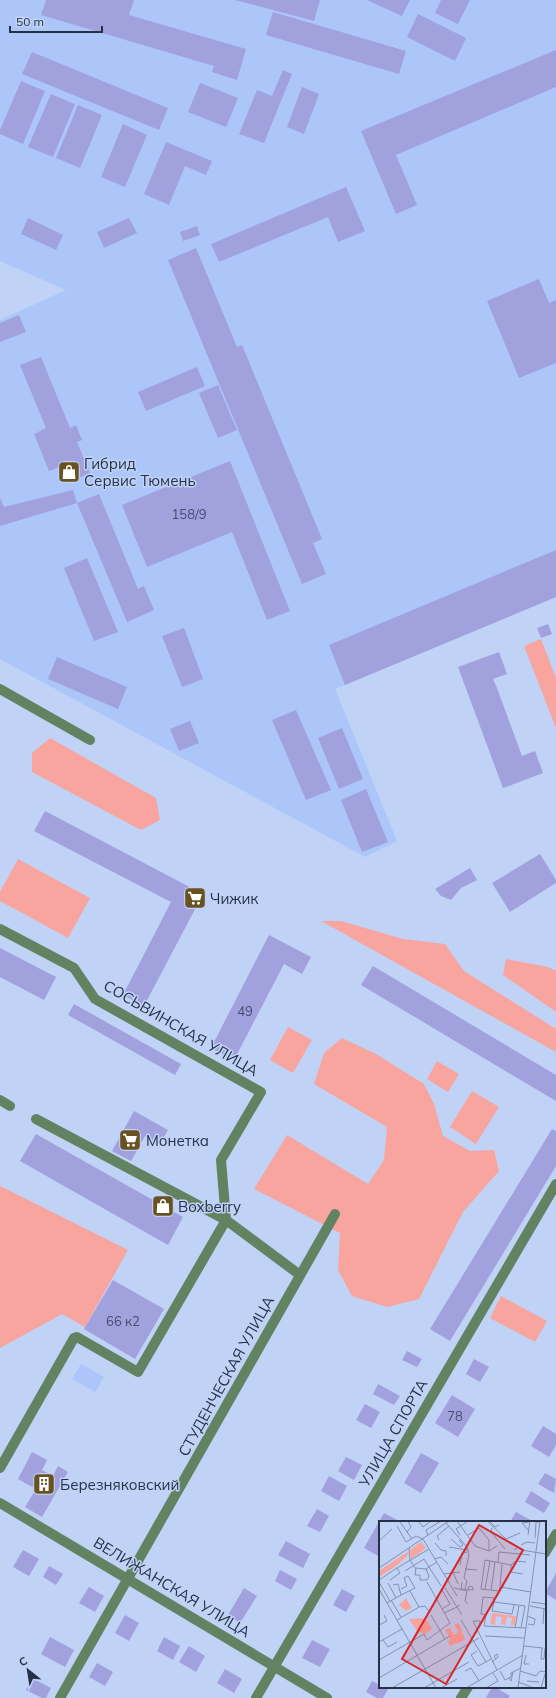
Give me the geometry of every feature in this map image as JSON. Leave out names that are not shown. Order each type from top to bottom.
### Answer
[{"type":"street","points":[[0,689],[90,740]]},
{"type":"street","name":"СОСЬВИНСКАЯ УЛИЦА","points":[[0,929],[74,968],[95,999],[262,1092],[221,1160],[226,1220]]},
{"type":"street","points":[[0,1100],[10,1106]]},
{"type":"street","points":[[36,1119],[226,1220],[300,1275]]},
{"type":"street","name":"УЛИЦА СПОРТА","points":[[256,1698],[556,1184]]},
{"type":"street","name":"СТУДЕНЧЕСКАЯ УЛИЦА","points":[[60,1698],[335,1214]]},
{"type":"street","points":[[0,1468],[74,1338],[77,1337],[138,1372],[226,1220]]},
{"type":"street","name":"ВЕЛИЖАНСКАЯ УЛИЦА","points":[[0,1503],[327,1698]]},
{"type":"street","points":[[546,1551],[556,1534]]},
{"type":"street","points":[[461,1698],[467,1688]]},
{"type":"shaded area","points":[[0,0],[556,0],[556,597],[335,689],[397,841],[365,857],[0,659],[0,320],[66,290],[0,261]]},
{"type":"shaded area","points":[[541,639],[556,678],[556,728],[524,646]]},
{"type":"shaded area","points":[[50,738],[156,798],[160,820],[141,830],[32,772],[32,753]]},
{"type":"shaded area","points":[[18,859],[90,898],[68,938],[0,901],[0,892]]},
{"type":"shaded area","points":[[321,921],[341,921],[403,939],[445,944],[464,971],[556,1029],[556,1052]]},
{"type":"shaded area","points":[[506,959],[548,967],[556,971],[556,1012],[503,975]]},
{"type":"shaded area","points":[[288,1027],[312,1040],[293,1073],[270,1060]]},
{"type":"shaded area","points":[[342,1038],[376,1054],[424,1084],[434,1104],[443,1136],[470,1151],[494,1150],[499,1171],[463,1212],[419,1299],[387,1307],[352,1296],[338,1270],[340,1233],[254,1189],[287,1135],[368,1184],[384,1160],[387,1127],[314,1084],[324,1053]]},
{"type":"shaded area","points":[[437,1061],[459,1074],[448,1092],[427,1079]]},
{"type":"shaded area","points":[[472,1091],[499,1107],[476,1144],[450,1127]]},
{"type":"shaded area","points":[[0,1186],[128,1250],[85,1327],[62,1314],[0,1348]]},
{"type":"shaded area","points":[[501,1296],[547,1321],[535,1342],[490,1318]]},
{"type":"shaded area","points":[[81,1364],[104,1377],[95,1392],[72,1379]]},
{"type":"building","points":[[46,0],[134,0],[129,15],[246,49],[237,80],[212,72],[214,66],[41,15]]},
{"type":"building","points":[[235,0],[320,0],[314,21]]},
{"type":"building","points":[[367,0],[410,0],[402,16]]},
{"type":"building","points":[[441,0],[470,0],[458,24],[435,13]]},
{"type":"building","points":[[273,12],[406,51],[399,74],[266,35]]},
{"type":"building","points":[[418,14],[466,38],[455,61],[407,37]]},
{"type":"building","points":[[556,50],[556,87],[396,155],[417,205],[396,214],[361,131]]},
{"type":"building","points":[[32,52],[168,108],[159,130],[22,74]]},
{"type":"building","points":[[283,70],[292,74],[264,143],[239,134],[257,90],[272,96]]},
{"type":"building","points":[[21,81],[45,91],[23,144],[0,134],[0,130]]},
{"type":"building","points":[[200,83],[238,98],[226,127],[188,112]]},
{"type":"building","points":[[302,87],[319,94],[304,134],[287,127]]},
{"type":"building","points":[[51,94],[75,104],[53,157],[28,147]]},
{"type":"building","points":[[78,105],[102,115],[80,168],[56,158]]},
{"type":"building","points":[[123,124],[147,135],[125,187],[101,177]]},
{"type":"building","points":[[166,142],[212,161],[206,175],[185,166],[169,205],[144,194]]},
{"type":"building","points":[[346,187],[365,231],[338,242],[328,217],[219,262],[211,244]]},
{"type":"building","points":[[28,218],[63,235],[56,250],[21,234]]},
{"type":"building","points":[[129,218],[137,233],[104,248],[97,232]]},
{"type":"building","points":[[197,226],[200,235],[183,241],[180,232]]},
{"type":"building","points":[[196,248],[237,347],[242,345],[322,539],[313,543],[326,574],[302,584],[168,260]]},
{"type":"building","points":[[539,279],[549,303],[556,300],[556,363],[519,378],[487,301]]},
{"type":"building","points":[[19,315],[26,332],[0,342],[0,323]]},
{"type":"building","points":[[41,357],[70,428],[76,425],[82,440],[77,442],[90,473],[69,482],[62,466],[49,471],[34,434],[46,428],[20,365]]},
{"type":"building","points":[[197,367],[205,386],[146,411],[138,392]]},
{"type":"building","points":[[218,385],[237,430],[218,438],[199,393]]},
{"type":"building","points":[[230,461],[290,611],[267,620],[232,532],[147,567],[122,505]]},
{"type":"building","points":[[73,490],[77,503],[0,526],[0,498],[4,507]]},
{"type":"building","points":[[99,494],[138,589],[144,586],[154,610],[127,622],[77,503]]},
{"type":"building","points":[[556,550],[556,597],[345,685],[329,645]]},
{"type":"building","points":[[87,558],[118,632],[94,641],[64,568]]},
{"type":"building","points":[[548,624],[552,634],[541,638],[537,628]]},
{"type":"building","points":[[184,628],[203,679],[182,687],[162,636]]},
{"type":"building","points":[[499,652],[507,674],[493,679],[522,756],[535,751],[543,773],[503,788],[458,667]]},
{"type":"building","points":[[57,657],[127,687],[118,709],[48,679]]},
{"type":"building","points":[[296,710],[331,790],[306,800],[272,720]]},
{"type":"building","points":[[190,721],[199,743],[179,751],[170,729]]},
{"type":"building","points":[[342,728],[363,779],[339,789],[318,738]]},
{"type":"building","points":[[366,789],[388,842],[362,852],[341,800]]},
{"type":"building","points":[[45,811],[203,894],[144,1006],[123,995],[171,902],[34,831]]},
{"type":"building","points":[[540,854],[556,880],[556,883],[510,912],[492,883]]},
{"type":"building","points":[[470,868],[477,880],[461,888],[451,900],[441,896],[435,889]]},
{"type":"building","points":[[269,935],[311,957],[302,974],[284,964],[234,1060],[211,1048]]},
{"type":"building","points":[[0,948],[56,977],[44,1000],[0,977]]},
{"type":"building","points":[[373,966],[556,1075],[556,1101],[361,985]]},
{"type":"building","points":[[74,1004],[181,1064],[175,1075],[68,1015]]},
{"type":"building","name":"Монетка","points":[[134,1111],[168,1130],[160,1144],[145,1136],[131,1161],[112,1151]]},
{"type":"building","points":[[552,1129],[556,1131],[556,1166],[450,1341],[430,1329]]},
{"type":"building","points":[[36,1134],[183,1217],[168,1245],[20,1161]]},
{"type":"building","points":[[113,1280],[164,1309],[135,1359],[84,1329]]},
{"type":"building","points":[[407,1351],[422,1359],[417,1367],[402,1360]]},
{"type":"building","points":[[474,1359],[489,1367],[480,1382],[466,1374]]},
{"type":"building","points":[[378,1384],[400,1396],[394,1405],[373,1394]]},
{"type":"building","points":[[452,1395],[475,1409],[458,1437],[435,1423]]},
{"type":"building","points":[[365,1404],[380,1412],[371,1428],[356,1420]]},
{"type":"building","points":[[543,1426],[556,1434],[556,1445],[549,1457],[531,1446]]},
{"type":"building","name":"Березняковский","points":[[32,1452],[47,1460],[42,1470],[53,1476],[58,1466],[68,1472],[42,1517],[25,1507],[36,1489],[18,1479]]},
{"type":"building","points":[[421,1453],[439,1463],[421,1493],[404,1483]]},
{"type":"building","points":[[346,1457],[362,1465],[354,1480],[338,1471]]},
{"type":"building","points":[[545,1473],[556,1479],[554,1493],[538,1484]]},
{"type":"building","points":[[329,1476],[347,1486],[339,1501],[321,1491]]},
{"type":"building","points":[[531,1491],[550,1503],[544,1513],[525,1502]]},
{"type":"building","points":[[317,1509],[329,1516],[320,1532],[307,1526]]},
{"type":"building","points":[[516,1512],[532,1521],[511,1521]]},
{"type":"building","points":[[384,1513],[399,1521],[379,1521]]},
{"type":"building","points":[[379,1522],[379,1556],[364,1548]]},
{"type":"building","points":[[286,1541],[310,1554],[303,1568],[278,1555]]},
{"type":"building","points":[[23,1550],[39,1559],[29,1576],[13,1567]]},
{"type":"building","points":[[49,1566],[63,1574],[56,1585],[43,1577]]},
{"type":"building","points":[[280,1570],[297,1579],[291,1590],[275,1581]]},
{"type":"building","points":[[556,1573],[556,1600],[546,1594]]},
{"type":"building","points":[[89,1587],[104,1596],[95,1612],[79,1603]]},
{"type":"building","points":[[244,1588],[257,1596],[240,1623],[228,1615]]},
{"type":"building","points":[[342,1589],[355,1596],[346,1612],[333,1605]]},
{"type":"building","points":[[125,1615],[139,1623],[129,1641],[115,1633]]},
{"type":"building","points":[[50,1637],[74,1650],[65,1667],[41,1654]]},
{"type":"building","points":[[164,1637],[180,1646],[173,1660],[157,1651]]},
{"type":"building","points":[[312,1640],[330,1649],[320,1667],[302,1658]]},
{"type":"building","points":[[189,1646],[205,1656],[196,1672],[179,1662]]},
{"type":"building","points":[[97,1663],[113,1672],[105,1686],[89,1677]]},
{"type":"building","points":[[225,1669],[242,1679],[234,1693],[217,1683]]},
{"type":"building","points":[[32,1678],[51,1688],[46,1698],[42,1698],[26,1690]]},
{"type":"building","points":[[372,1681],[379,1684],[379,1688],[388,1689],[383,1698],[377,1698],[366,1692]]},
{"type":"building","points":[[491,1688],[497,1688],[510,1696],[508,1698],[486,1698]]},
{"type":"place","name":"Гибрид Сервис Тюмень","points":[[69,472]]},
{"type":"place","name":"Чижик","points":[[195,898]]},
{"type":"place","name":"Монетка","points":[[130,1140]]},
{"type":"place","name":"Boxberry","points":[[163,1206]]},
{"type":"place","name":"Березняковский","points":[[44,1484]]}]
